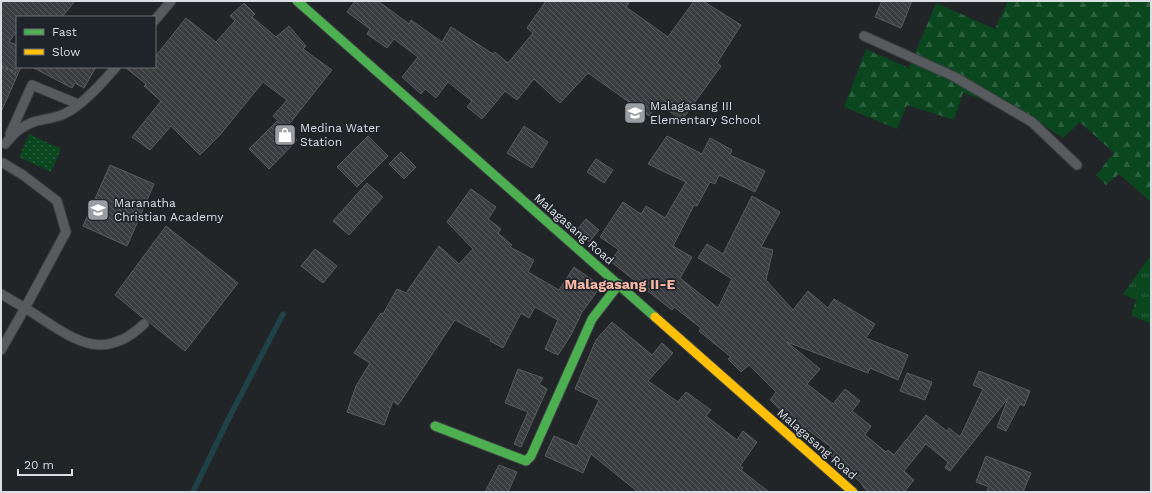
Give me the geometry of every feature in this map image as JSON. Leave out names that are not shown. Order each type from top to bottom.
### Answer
[{"type":"main road","name":"Malagasang Road","points":[[297,1],[853,492]]},
{"type":"main road","points":[[435,426],[520,460],[526,461],[531,456],[592,319],[619,284]]},
{"type":"lane","points":[[156,19],[171,1]]},
{"type":"lane","points":[[864,36],[953,76],[1032,122],[1077,165]]},
{"type":"lane","points":[[78,104],[32,85],[4,146],[18,129],[64,114],[78,104],[105,80],[115,68]]},
{"type":"lane","points":[[1,350],[66,232],[57,201],[23,175],[3,163]]},
{"type":"lane","points":[[1,294],[89,345],[102,345],[117,342],[133,335],[144,324]]},
{"type":"path","points":[[1,66],[16,73]]},
{"type":"green space","points":[[1008,1],[1151,1],[1151,202],[1119,174],[1106,185],[1096,175],[1114,153],[1080,122],[1063,138],[1026,114],[963,93],[954,120],[907,105],[897,129],[844,107],[866,49],[909,68],[936,3],[995,29]]},
{"type":"green space","points":[[29,134],[61,149],[51,172],[19,157]]},
{"type":"green space","points":[[1151,255],[1151,324],[1131,315],[1136,300],[1123,294]]},
{"type":"building","points":[[1,1],[75,1],[63,16],[16,16],[16,32],[9,42],[16,45],[16,68],[21,68],[1,112]]},
{"type":"building","name":"Malagasang III Elementary School","points":[[355,1],[378,1],[409,24],[411,20],[442,42],[451,27],[493,54],[495,52],[508,63],[533,33],[527,28],[546,1],[630,1],[626,7],[668,37],[694,1],[703,1],[741,25],[717,63],[721,66],[682,120],[657,103],[649,116],[588,73],[560,103],[534,79],[517,100],[505,91],[482,119],[467,107],[472,101],[448,82],[436,98],[425,89],[421,94],[402,77],[418,57],[394,39],[387,48],[367,34],[370,29],[347,12]]},
{"type":"building","points":[[882,1],[912,1],[901,28],[875,17]]},
{"type":"building","points":[[244,3],[255,14],[252,17],[276,37],[289,26],[306,46],[303,49],[332,70],[286,128],[273,116],[287,100],[263,82],[219,136],[200,155],[171,126],[150,150],[132,137],[161,101],[144,86],[146,84],[126,68],[156,68],[156,56],[186,18],[216,42],[235,21],[230,16]]},
{"type":"building","points":[[34,68],[95,68],[84,88],[75,83],[72,88]]},
{"type":"building","points":[[277,121],[297,140],[269,169],[249,149]]},
{"type":"building","points":[[524,126],[548,142],[532,168],[507,153]]},
{"type":"building","points":[[368,136],[388,156],[357,187],[337,167]]},
{"type":"building","points":[[667,136],[702,154],[710,138],[732,150],[730,155],[765,171],[755,192],[719,175],[715,184],[710,182],[697,206],[694,205],[673,246],[692,257],[680,278],[718,308],[732,279],[698,258],[707,244],[723,254],[752,196],[780,212],[761,247],[773,250],[766,280],[793,310],[808,291],[828,308],[834,299],[875,324],[866,338],[908,355],[898,380],[870,368],[868,373],[787,342],[820,369],[807,384],[833,404],[845,389],[860,401],[852,411],[871,426],[865,435],[886,452],[888,450],[894,455],[926,415],[947,431],[949,428],[960,437],[983,389],[973,385],[979,371],[1030,391],[1024,406],[1020,404],[1006,431],[997,427],[1008,398],[950,471],[945,468],[948,462],[926,444],[904,471],[914,480],[904,492],[869,492],[865,489],[861,483],[827,452],[831,447],[808,430],[806,434],[770,400],[776,392],[749,365],[741,372],[728,359],[731,357],[699,331],[701,328],[674,307],[672,310],[610,261],[619,250],[600,237],[623,202],[641,214],[646,206],[665,218],[686,182],[648,164]]},
{"type":"building","points":[[401,152],[416,167],[404,179],[389,164]]},
{"type":"building","points":[[596,159],[613,170],[604,183],[587,172]]},
{"type":"building","points":[[110,165],[154,184],[127,246],[83,226]]},
{"type":"building","points":[[367,183],[383,197],[349,235],[333,221]]},
{"type":"building","points":[[471,189],[496,207],[488,219],[501,229],[498,233],[512,245],[510,247],[534,260],[528,272],[559,290],[574,267],[601,286],[582,312],[571,335],[558,355],[545,349],[558,320],[535,307],[529,318],[521,313],[503,348],[490,341],[491,339],[455,320],[398,405],[393,401],[384,425],[347,412],[356,386],[370,363],[354,353],[381,313],[383,314],[397,289],[406,293],[439,246],[459,264],[473,249],[447,222]]},
{"type":"building","points":[[586,219],[599,230],[589,242],[576,231]]},
{"type":"building","points":[[166,226],[238,283],[185,351],[115,295]]},
{"type":"building","points":[[315,249],[337,266],[323,283],[301,266]]},
{"type":"building","points":[[612,322],[652,355],[662,343],[673,353],[648,381],[678,402],[686,392],[711,410],[706,416],[737,440],[743,431],[757,442],[740,466],[743,468],[741,470],[769,492],[638,492],[591,454],[583,473],[545,456],[554,436],[577,446],[599,400],[575,389],[596,340]]},
{"type":"building","points":[[518,369],[543,378],[539,384],[547,389],[521,447],[514,444],[528,412],[505,403]]},
{"type":"building","points":[[907,373],[932,382],[925,400],[900,391]]},
{"type":"building","points":[[986,456],[1031,473],[1023,492],[986,492],[989,487],[976,482]]},
{"type":"building","points":[[499,465],[517,472],[508,492],[485,492]]},
{"type":"waterway","points":[[193,492],[229,418],[283,314]]},
{"type":"traffic: fast","points":[[297,1],[655,317]]},
{"type":"traffic: fast","points":[[435,426],[526,461],[531,456],[592,319],[619,284]]},
{"type":"traffic: slow","points":[[655,317],[853,492]]},
{"type":"place","name":"Malagasang III Elementary School","points":[[635,113]]},
{"type":"place","name":"Medina Water Station","points":[[285,135]]},
{"type":"place","name":"Maranatha Christian Academy","points":[[98,210]]},
{"type":"district","name":"Malagasang II-E","points":[[620,284]]}]
